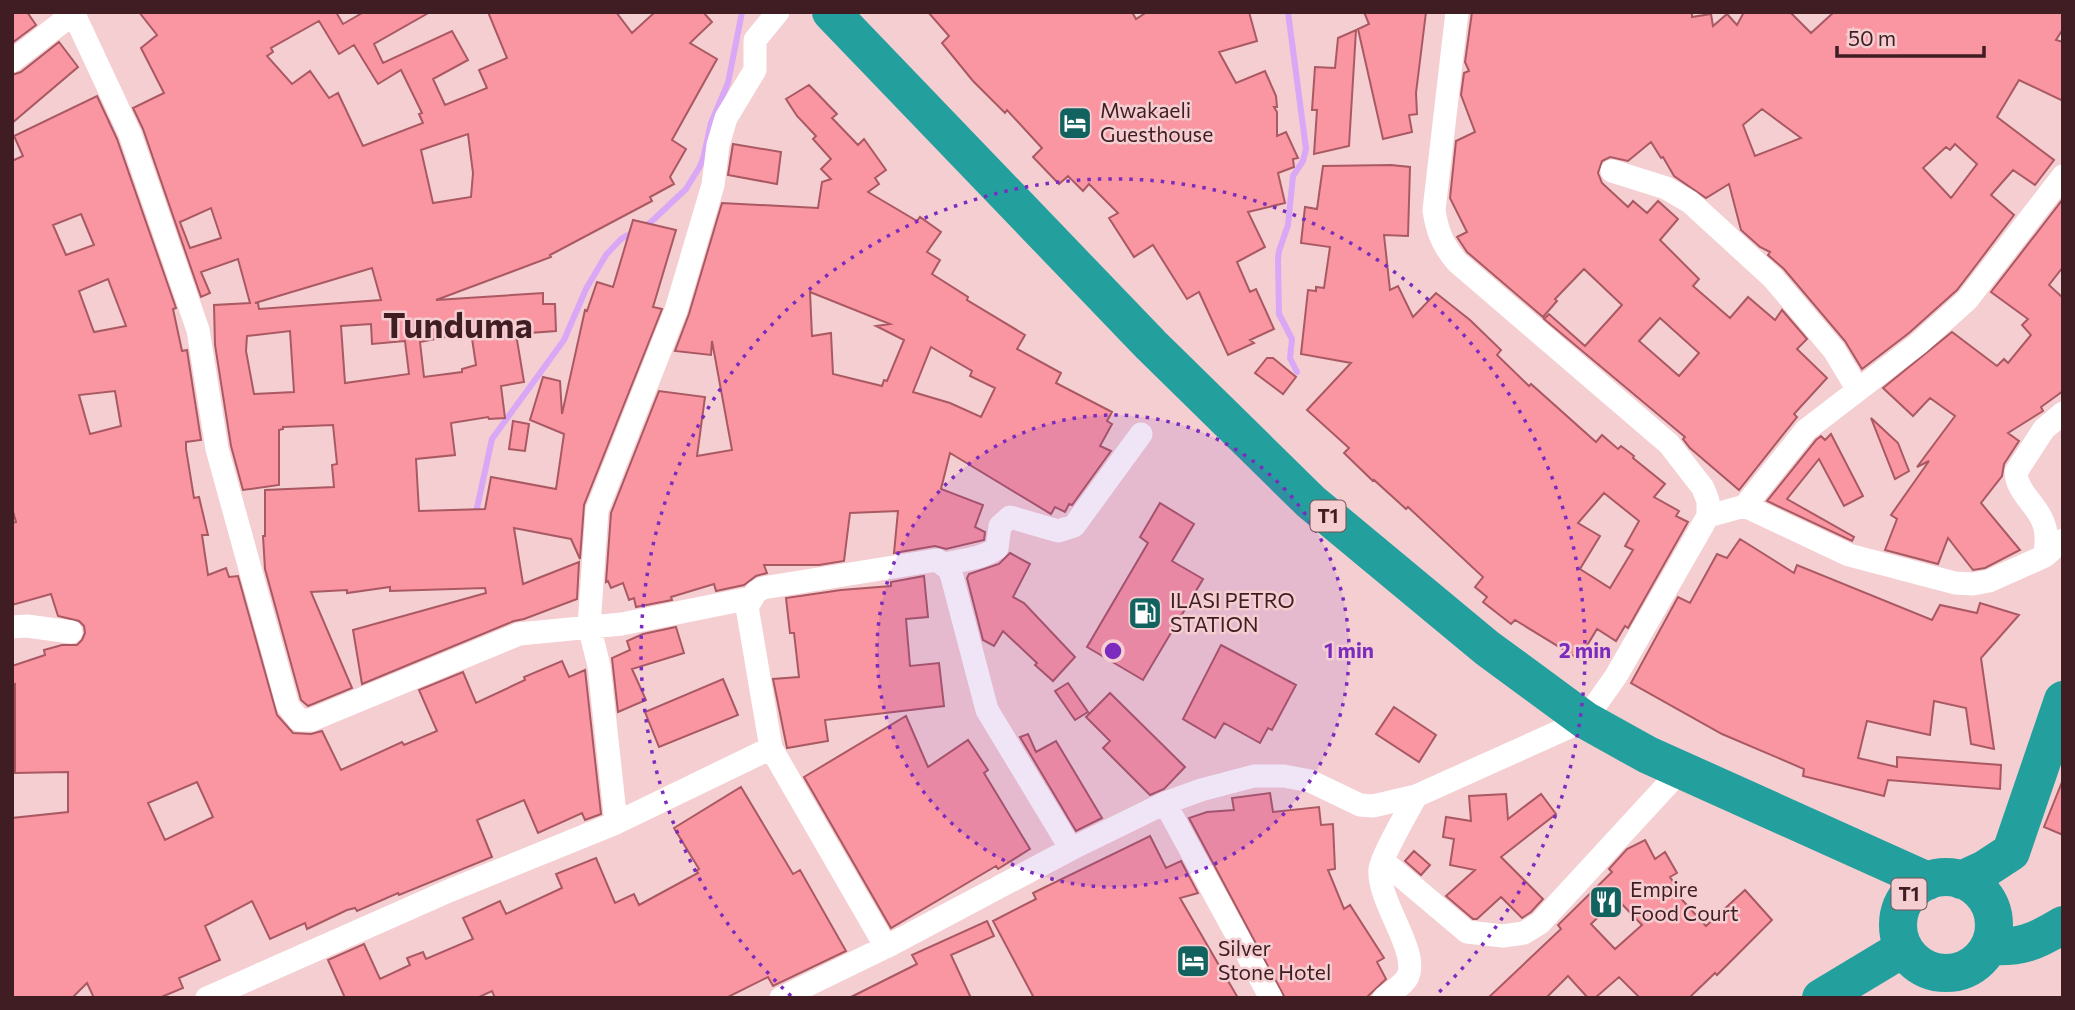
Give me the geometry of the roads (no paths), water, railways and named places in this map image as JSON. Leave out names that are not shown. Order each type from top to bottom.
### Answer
[{"type":"highway","name":"T1","points":[[831,12],[1151,345],[1311,502],[1487,648],[1586,720],[1648,755],[1944,881],[1980,892],[1992,912],[1994,924],[1989,946]]},
{"type":"highway","name":"T1","points":[[1905,948],[1900,938],[1899,915],[1909,894],[1985,869],[2011,852],[2063,700]]},
{"type":"highway","points":[[1821,998],[1905,948],[1920,965],[1930,970],[1953,972],[1974,964],[1989,946],[2011,947],[2035,942],[2063,925]]},
{"type":"street","points":[[616,823],[599,666],[589,626],[597,510],[676,310],[713,185],[718,145],[726,118],[752,78],[756,61],[755,40],[778,12]]},
{"type":"street","points":[[781,998],[886,947],[1071,849],[1165,803],[1201,790],[1263,775],[1284,776],[1310,781],[1366,806],[1416,796],[1586,720],[1616,676],[1708,516],[1708,501],[1703,488],[1668,444],[1457,262],[1447,250],[1436,227],[1435,190],[1457,12]]},
{"type":"street","points":[[12,61],[73,13],[130,134],[198,330],[217,449],[288,706],[299,720],[311,720],[519,634],[622,624],[751,598]]},
{"type":"street","points":[[1612,170],[1666,188],[1690,202],[1773,278],[1834,350],[1858,390]]},
{"type":"street","points":[[1708,516],[1745,506],[1806,430],[1917,344],[1967,300],[2063,176]]},
{"type":"street","points":[[2045,556],[2044,523],[2017,481],[2016,472],[2044,429],[2063,413]]},
{"type":"street","points":[[944,564],[981,556],[997,548],[1000,526],[1010,517],[1058,531],[1074,526],[1141,434]]},
{"type":"street","points":[[1745,506],[1849,555],[1955,583],[1973,584],[1989,580],[2045,556],[2063,540]]},
{"type":"street","points":[[886,947],[771,748],[747,607],[751,598],[762,588],[937,560],[944,564],[952,577],[987,710],[1071,849]]},
{"type":"street","points":[[12,627],[27,626],[71,632]]},
{"type":"street","points":[[207,998],[451,890],[616,823],[771,748]]},
{"type":"street","points":[[1383,861],[1467,932],[1503,936],[1524,933],[1540,923],[1681,770]]},
{"type":"street","points":[[1384,998],[1406,980],[1410,961],[1384,894],[1380,866],[1416,796]]},
{"type":"street","points":[[1165,803],[1271,998]]},
{"type":"waterway","points":[[475,517],[492,439],[564,340],[586,289],[606,255],[621,239],[650,223],[686,189],[699,168],[711,123],[728,83],[742,12]]},
{"type":"waterway","points":[[1288,12],[1306,149],[1303,161],[1293,176],[1288,225],[1279,251],[1279,314],[1292,339],[1290,358],[1297,372]]},
{"type":"place","name":"Mwakaeli Guesthouse","points":[[1075,123]]},
{"type":"place","name":"ILASI PETRO STATION","points":[[1145,613]]},
{"type":"place","name":"Empire Food Court","points":[[1606,902]]},
{"type":"place","name":"Silver Stone Hotel","points":[[1193,961]]},
{"type":"district","name":"Tunduma","points":[[458,326]]}]
